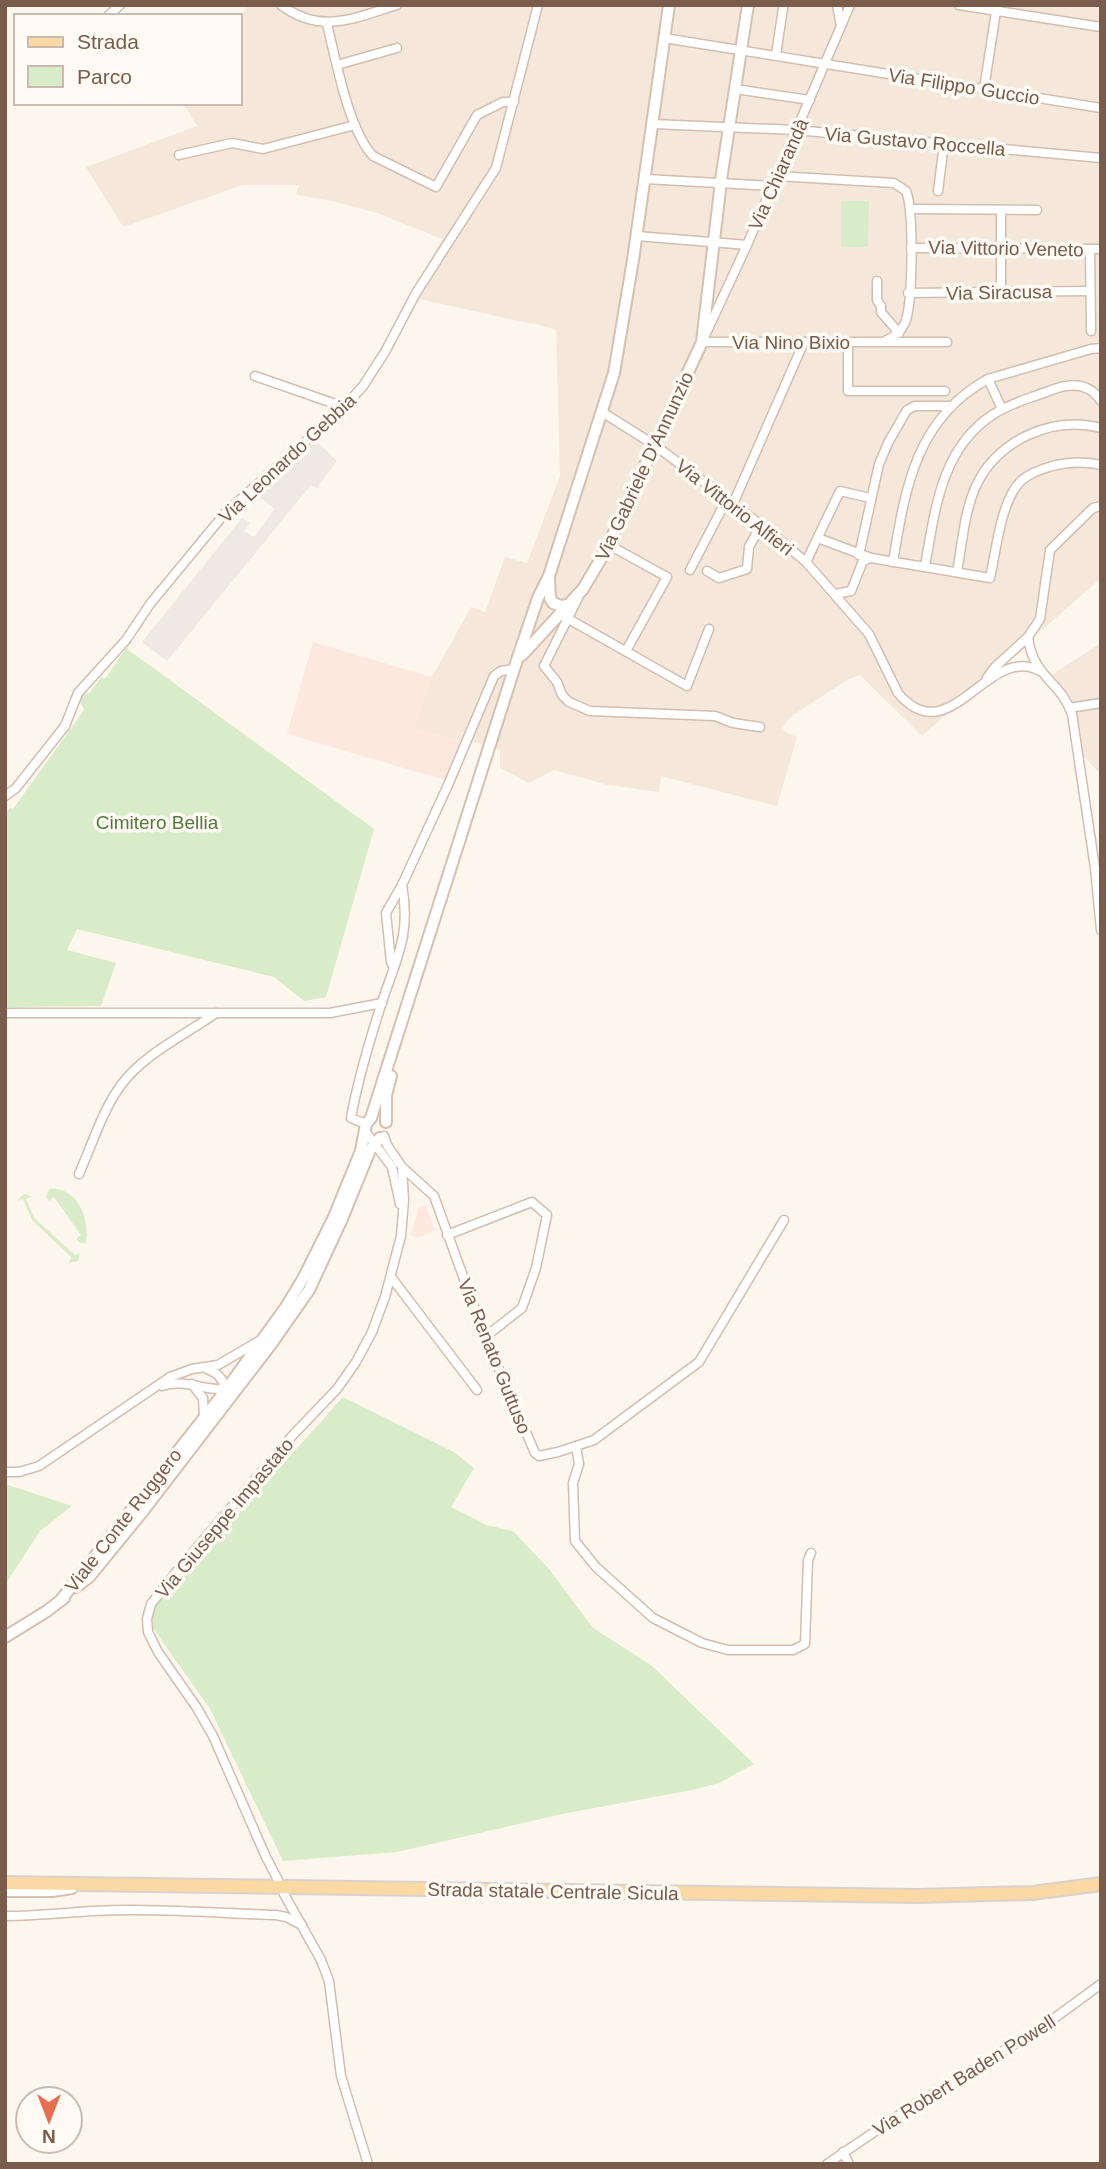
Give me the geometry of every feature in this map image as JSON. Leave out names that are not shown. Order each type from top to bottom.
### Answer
[{"type":"main road","points":[[373,1132],[400,1028],[538,598],[549,576],[614,373],[637,236],[670,5]]},
{"type":"main road","name":"Via Gabriele D'Annunzio","points":[[516,666],[538,636],[564,617],[568,605],[583,589],[608,545],[656,446],[702,342],[721,178],[748,5]]},
{"type":"main road","points":[[549,576],[550,598],[553,603],[568,605]]},
{"type":"main road","points":[[373,1132],[379,1117],[386,1122],[386,1095],[400,1028]]},
{"type":"main road","name":"Viale Conte Ruggero","points":[[60,1601],[89,1577],[149,1503],[284,1325],[320,1269],[373,1132]]},
{"type":"main road","name":"Viale Conte Ruggero","points":[[60,1601],[264,1338],[304,1277],[334,1217],[361,1150],[373,1132]]},
{"type":"main road","points":[[5,1637],[60,1601]]},
{"type":"main road","points":[[5,1877],[37,1883]]},
{"type":"main road","name":"Strada statale Centrale Sicula","points":[[5,1883],[917,1896],[1032,1893],[1101,1884]]},
{"type":"main road","points":[[5,1891],[52,1891],[92,1884]]},
{"type":"street","points":[[281,5],[304,19],[327,24],[397,5]]},
{"type":"street","name":"Via Leonardo Gebbia","points":[[5,796],[16,788],[65,726],[78,693],[126,640],[150,604],[226,512],[344,407],[363,386],[385,352],[416,293],[496,167],[538,5]]},
{"type":"street","points":[[837,5],[841,26]]},
{"type":"street","name":"Via Chiarandà","points":[[702,342],[827,64],[850,5]]},
{"type":"street","points":[[959,5],[996,8],[1101,27]]},
{"type":"street","points":[[776,55],[783,8]]},
{"type":"street","points":[[984,89],[996,8]]},
{"type":"street","points":[[327,24],[355,125],[373,156],[436,187],[477,115],[503,102],[514,102]]},
{"type":"street","name":"Via Filippo Guccio","points":[[664,38],[1101,108]]},
{"type":"street","points":[[337,65],[397,48]]},
{"type":"street","points":[[735,89],[810,100]]},
{"type":"street","name":"Via Gustavo Roccella","points":[[653,124],[796,130],[1101,158]]},
{"type":"street","points":[[178,155],[232,143],[263,149],[355,125]]},
{"type":"street","points":[[938,191],[944,144]]},
{"type":"street","points":[[646,174],[721,178],[771,186]]},
{"type":"street","points":[[776,176],[894,183],[906,191],[911,209],[906,320],[899,333],[889,340],[879,342]]},
{"type":"street","points":[[911,209],[1037,210]]},
{"type":"street","points":[[1001,210],[1001,291]]},
{"type":"street","points":[[637,236],[713,248],[747,245]]},
{"type":"street","name":"Via Vittorio Veneto","points":[[911,247],[1101,249]]},
{"type":"street","points":[[1090,249],[1091,331]]},
{"type":"street","points":[[877,281],[877,300],[881,312],[899,333]]},
{"type":"street","name":"Via Siracusa","points":[[908,293],[1090,291]]},
{"type":"street","name":"Via Nino Bixio","points":[[702,342],[947,342]]},
{"type":"street","points":[[690,570],[730,501],[803,342]]},
{"type":"street","points":[[848,342],[848,391],[945,391]]},
{"type":"street","points":[[893,562],[901,511],[912,467],[933,431],[953,406],[974,387],[988,379],[1101,348]]},
{"type":"street","points":[[255,376],[344,407]]},
{"type":"street","points":[[988,379],[1002,409]]},
{"type":"street","points":[[925,566],[940,492],[950,464],[966,439],[981,424],[1002,409],[1063,385],[1089,388],[1101,401]]},
{"type":"street","points":[[859,555],[879,464],[907,410],[915,406],[953,406]]},
{"type":"street","name":"Via Vittorio Alfieri","points":[[603,412],[656,446],[806,562],[869,634],[898,693],[914,707],[937,711],[950,708],[983,684]]},
{"type":"street","points":[[957,572],[971,498],[986,470],[1002,453],[1018,439],[1047,428],[1073,424],[1101,428]]},
{"type":"street","points":[[818,538],[871,558],[990,578],[1005,512],[1023,478],[1065,463],[1101,465]]},
{"type":"street","points":[[806,562],[839,491],[870,498]]},
{"type":"street","points":[[983,684],[994,668],[1028,637],[1042,611],[1050,550],[1093,508],[1101,506]]},
{"type":"street","points":[[707,571],[719,578],[747,569],[749,547],[761,525]]},
{"type":"street","points":[[608,545],[667,578],[626,651]]},
{"type":"street","points":[[835,594],[851,591],[863,561],[871,558]]},
{"type":"street","points":[[583,589],[564,617],[544,666],[569,702],[590,710],[715,716],[733,723],[760,727]]},
{"type":"street","points":[[564,617],[687,686],[709,629]]},
{"type":"street","points":[[1028,637],[1033,661],[1069,708],[1095,867],[1101,930]]},
{"type":"street","points":[[394,968],[391,962],[386,913],[402,885],[461,756],[494,676],[516,666]]},
{"type":"street","points":[[983,684],[1011,667],[1033,667],[1040,671]]},
{"type":"street","points":[[1069,708],[1101,703]]},
{"type":"street","points":[[402,885],[406,920],[402,947],[382,1003],[351,1118],[387,1145],[402,1167],[402,1221]]},
{"type":"street","points":[[5,1013],[330,1013],[382,1003]]},
{"type":"street","points":[[79,1174],[112,1100],[128,1077],[159,1051],[216,1013]]},
{"type":"street","points":[[373,1132],[392,1167],[402,1221]]},
{"type":"street","name":"Via Renato Guttuso","points":[[402,1167],[434,1196],[485,1337],[535,1453],[544,1457],[594,1440],[699,1362],[784,1220]]},
{"type":"street","points":[[447,1235],[532,1202],[547,1215],[536,1268],[522,1308],[485,1337]]},
{"type":"street","name":"Via Giuseppe Impastato","points":[[278,1880],[214,1737],[158,1652],[148,1632],[147,1619],[151,1604],[177,1571],[292,1436],[344,1380],[372,1332],[391,1277],[402,1221]]},
{"type":"street","points":[[391,1277],[477,1390]]},
{"type":"street","points":[[153,1389],[178,1382],[226,1390],[231,1388],[284,1325]]},
{"type":"street","points":[[5,1472],[19,1472],[39,1466],[181,1371],[229,1361],[264,1338]]},
{"type":"street","points":[[149,1503],[160,1482],[225,1397],[224,1382],[216,1372],[204,1368]]},
{"type":"street","points":[[192,1384],[203,1398],[204,1418]]},
{"type":"street","points":[[576,1446],[579,1464],[573,1483],[573,1530],[579,1548],[596,1567],[653,1618],[702,1643],[750,1652],[793,1650],[805,1644],[808,1560],[811,1553]]},
{"type":"street","points":[[284,1894],[321,1960],[329,1981],[341,2076],[368,2164]]},
{"type":"street","points":[[5,1916],[46,1916],[93,1911],[183,1912],[276,1915],[302,1925]]},
{"type":"street","name":"Via Robert Baden Powell","points":[[827,2164],[911,2107],[1041,2028],[1101,1984]]},
{"type":"street","points":[[844,2152],[849,2164]]},
{"type":"shaded area","points":[[248,5],[1101,5],[1101,578],[922,736],[860,675],[847,680],[790,717],[781,730],[797,737],[777,806],[661,776],[659,792],[608,785],[554,770],[529,783],[500,768],[500,750],[414,728],[432,677],[471,607],[485,612],[505,557],[527,563],[560,476],[556,329],[410,297],[442,239],[377,213],[296,195],[299,185],[243,185],[123,227],[86,167],[197,126],[184,105],[242,105],[242,16]]},
{"type":"shaded area","points":[[314,439],[337,461],[317,488],[311,485],[167,661],[142,642],[242,518],[250,523],[244,531],[254,537],[275,509],[253,492]]},
{"type":"shaded area","points":[[313,642],[432,677],[414,728],[460,741],[445,780],[287,734]]},
{"type":"shaded area","points":[[1101,643],[1101,775],[1081,753],[1072,704],[1050,676]]},
{"type":"shaded area","points":[[425,1205],[435,1230],[417,1238],[411,1235],[419,1207]]},
{"type":"green space","points":[[841,201],[869,201],[868,247],[841,247]]},
{"type":"green space","name":"Cimitero Bellia","points":[[126,648],[374,829],[326,997],[304,1001],[274,977],[77,929],[67,950],[116,963],[101,1006],[5,1007],[5,814],[10,808],[13,809],[84,710],[79,699],[90,693],[101,677],[105,679]]},
{"type":"green space","points":[[49,1189],[59,1189],[67,1193],[80,1206],[86,1224],[86,1243],[80,1243],[76,1239],[81,1235],[54,1197],[49,1201],[46,1197]]},
{"type":"green space","points":[[24,1194],[32,1196],[26,1199],[34,1218],[75,1255],[80,1253],[78,1261],[68,1263],[72,1258],[32,1220],[23,1199],[17,1201]]},
{"type":"green space","points":[[343,1397],[454,1452],[474,1468],[451,1507],[486,1525],[513,1531],[549,1569],[593,1628],[651,1665],[754,1764],[719,1783],[692,1790],[562,1814],[397,1852],[283,1861],[210,1709],[150,1624],[154,1608]]},
{"type":"green space","points":[[5,1484],[72,1506],[40,1531],[5,1585]]}]
